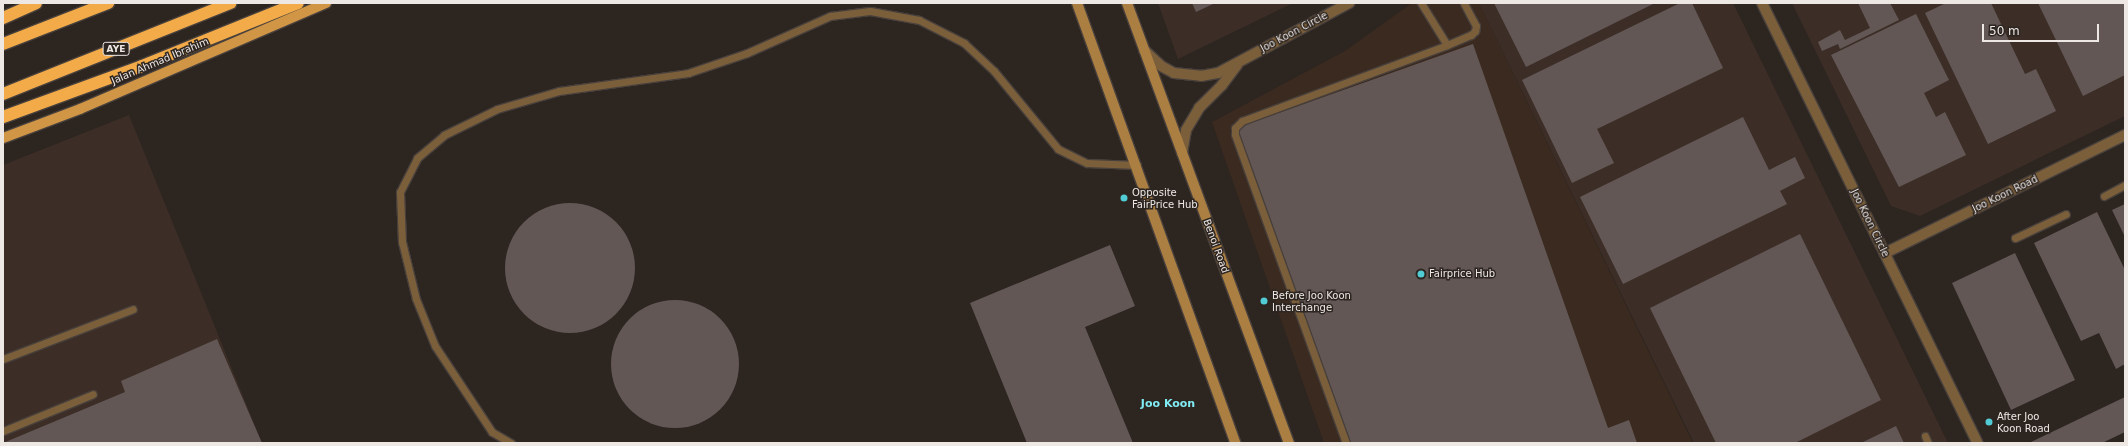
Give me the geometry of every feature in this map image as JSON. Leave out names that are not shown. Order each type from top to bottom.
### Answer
[{"type":"highway","points":[[3,18],[36,3]]},
{"type":"highway","points":[[3,44],[108,3]]},
{"type":"highway","name":"AYE","points":[[3,94],[230,3]]},
{"type":"highway","points":[[3,117],[142,66],[298,3]]},
{"type":"main road","name":"Jalan Ahmad Ibrahim","points":[[3,138],[80,109],[326,3]]},
{"type":"main road","points":[[1077,3],[1235,443]]},
{"type":"main road","name":"Benoi Road","points":[[1127,3],[1289,443]]},
{"type":"street","name":"Joo Koon Circle","points":[[1144,50],[1161,66],[1174,73],[1186,76],[1201,76],[1218,73],[1349,3]]},
{"type":"street","name":"Joo Koon Circle","points":[[1762,3],[1978,443]]},
{"type":"street","name":"Joo Koon Circle","points":[[1182,154],[1183,139],[1199,108],[1222,85],[1239,62]]},
{"type":"street","name":"Joo Koon Road","points":[[1885,253],[2125,135]]},
{"type":"lane","points":[[1421,3],[1447,45]]},
{"type":"lane","points":[[1346,443],[1238,141],[1235,128],[1242,121],[1471,35],[1475,30],[1474,21],[1464,3]]},
{"type":"lane","points":[[511,443],[492,432],[435,346],[416,299],[402,235],[400,192],[417,158],[444,135],[497,109],[558,91],[688,73],[747,53],[830,16],[870,11],[920,20],[964,43],[994,71],[1058,149],[1087,163],[1136,165]]},
{"type":"lane","points":[[2104,196],[2125,185]]},
{"type":"lane","points":[[2015,238],[2066,214]]},
{"type":"lane","points":[[3,359],[133,309]]},
{"type":"lane","points":[[3,431],[93,394]]},
{"type":"lane","points":[[1925,436],[1928,443]]},
{"type":"shaded area","points":[[1158,3],[1293,3],[1178,59]]},
{"type":"shaded area","name":"Fairprice Hub","points":[[1412,3],[1479,3],[1693,443],[1324,443],[1212,122],[1345,51]]},
{"type":"shaded area","points":[[1479,3],[1733,3],[1948,443],[1694,443]]},
{"type":"shaded area","points":[[1792,3],[2125,3],[2125,116],[1920,216],[1891,206]]},
{"type":"shaded area","points":[[129,115],[262,443],[3,443],[3,165]]},
{"type":"building","points":[[1192,3],[1215,3],[1196,12]]},
{"type":"building","points":[[1494,3],[1655,3],[1526,67]]},
{"type":"building","points":[[1680,3],[1692,3],[1723,68],[1597,129],[1614,163],[1572,183],[1522,80]]},
{"type":"building","points":[[1858,3],[1890,3],[1899,20],[1840,49],[1838,44],[1822,51],[1818,42],[1840,30],[1845,40],[1870,28]]},
{"type":"building","points":[[1946,3],[1991,3],[2025,74],[2036,69],[2056,111],[1988,144],[1925,13]]},
{"type":"building","points":[[2038,3],[2125,3],[2125,75],[2083,96]]},
{"type":"building","points":[[1916,14],[1949,80],[1924,93],[1936,117],[1945,112],[1966,155],[1899,187],[1831,55]]},
{"type":"building","name":"Fairprice Hub","points":[[1473,44],[1608,428],[1629,420],[1637,443],[1347,443],[1236,128]]},
{"type":"building","points":[[1743,117],[1769,170],[1795,157],[1805,178],[1780,191],[1787,204],[1623,284],[1580,197]]},
{"type":"building","points":[[570,203],[595,208],[616,222],[630,243],[635,268],[630,293],[616,314],[595,328],[570,333],[545,328],[524,314],[510,293],[505,268],[510,243],[524,222],[545,208]]},
{"type":"building","points":[[2125,204],[2125,237],[2112,210]]},
{"type":"building","points":[[2097,212],[2125,270],[2125,364],[2116,369],[2099,333],[2081,341],[2034,243]]},
{"type":"building","points":[[1800,234],[1881,400],[1795,443],[1716,443],[1650,308]]},
{"type":"building","points":[[1110,245],[1135,306],[1085,327],[1133,443],[1027,443],[970,303]]},
{"type":"building","points":[[2015,253],[2075,380],[2011,410],[1952,283]]},
{"type":"building","points":[[669,300],[681,300],[694,303],[705,308],[716,315],[724,323],[736,345],[739,364],[738,376],[734,388],[724,405],[716,413],[694,425],[681,428],[669,428],[656,425],[645,420],[634,413],[626,405],[614,383],[611,370],[611,358],[614,345],[619,334],[626,323],[634,315],[656,303]]},
{"type":"building","points":[[217,339],[262,443],[3,443],[125,392],[121,381]]},
{"type":"building","points":[[2125,397],[2125,432],[2102,443],[2029,443]]},
{"type":"building","points":[[1896,426],[1904,443],[1861,443]]},
{"type":"place","name":"Opposite FairPrice Hub","points":[[1124,198]]},
{"type":"place","name":"Fairprice Hub","points":[[1421,274]]},
{"type":"place","name":"Before Joo Koon Interchange","points":[[1264,301]]},
{"type":"place","name":"After Joo Koon Road","points":[[1989,422]]},
{"type":"district","name":"Joo Koon","points":[[1168,404]]}]
